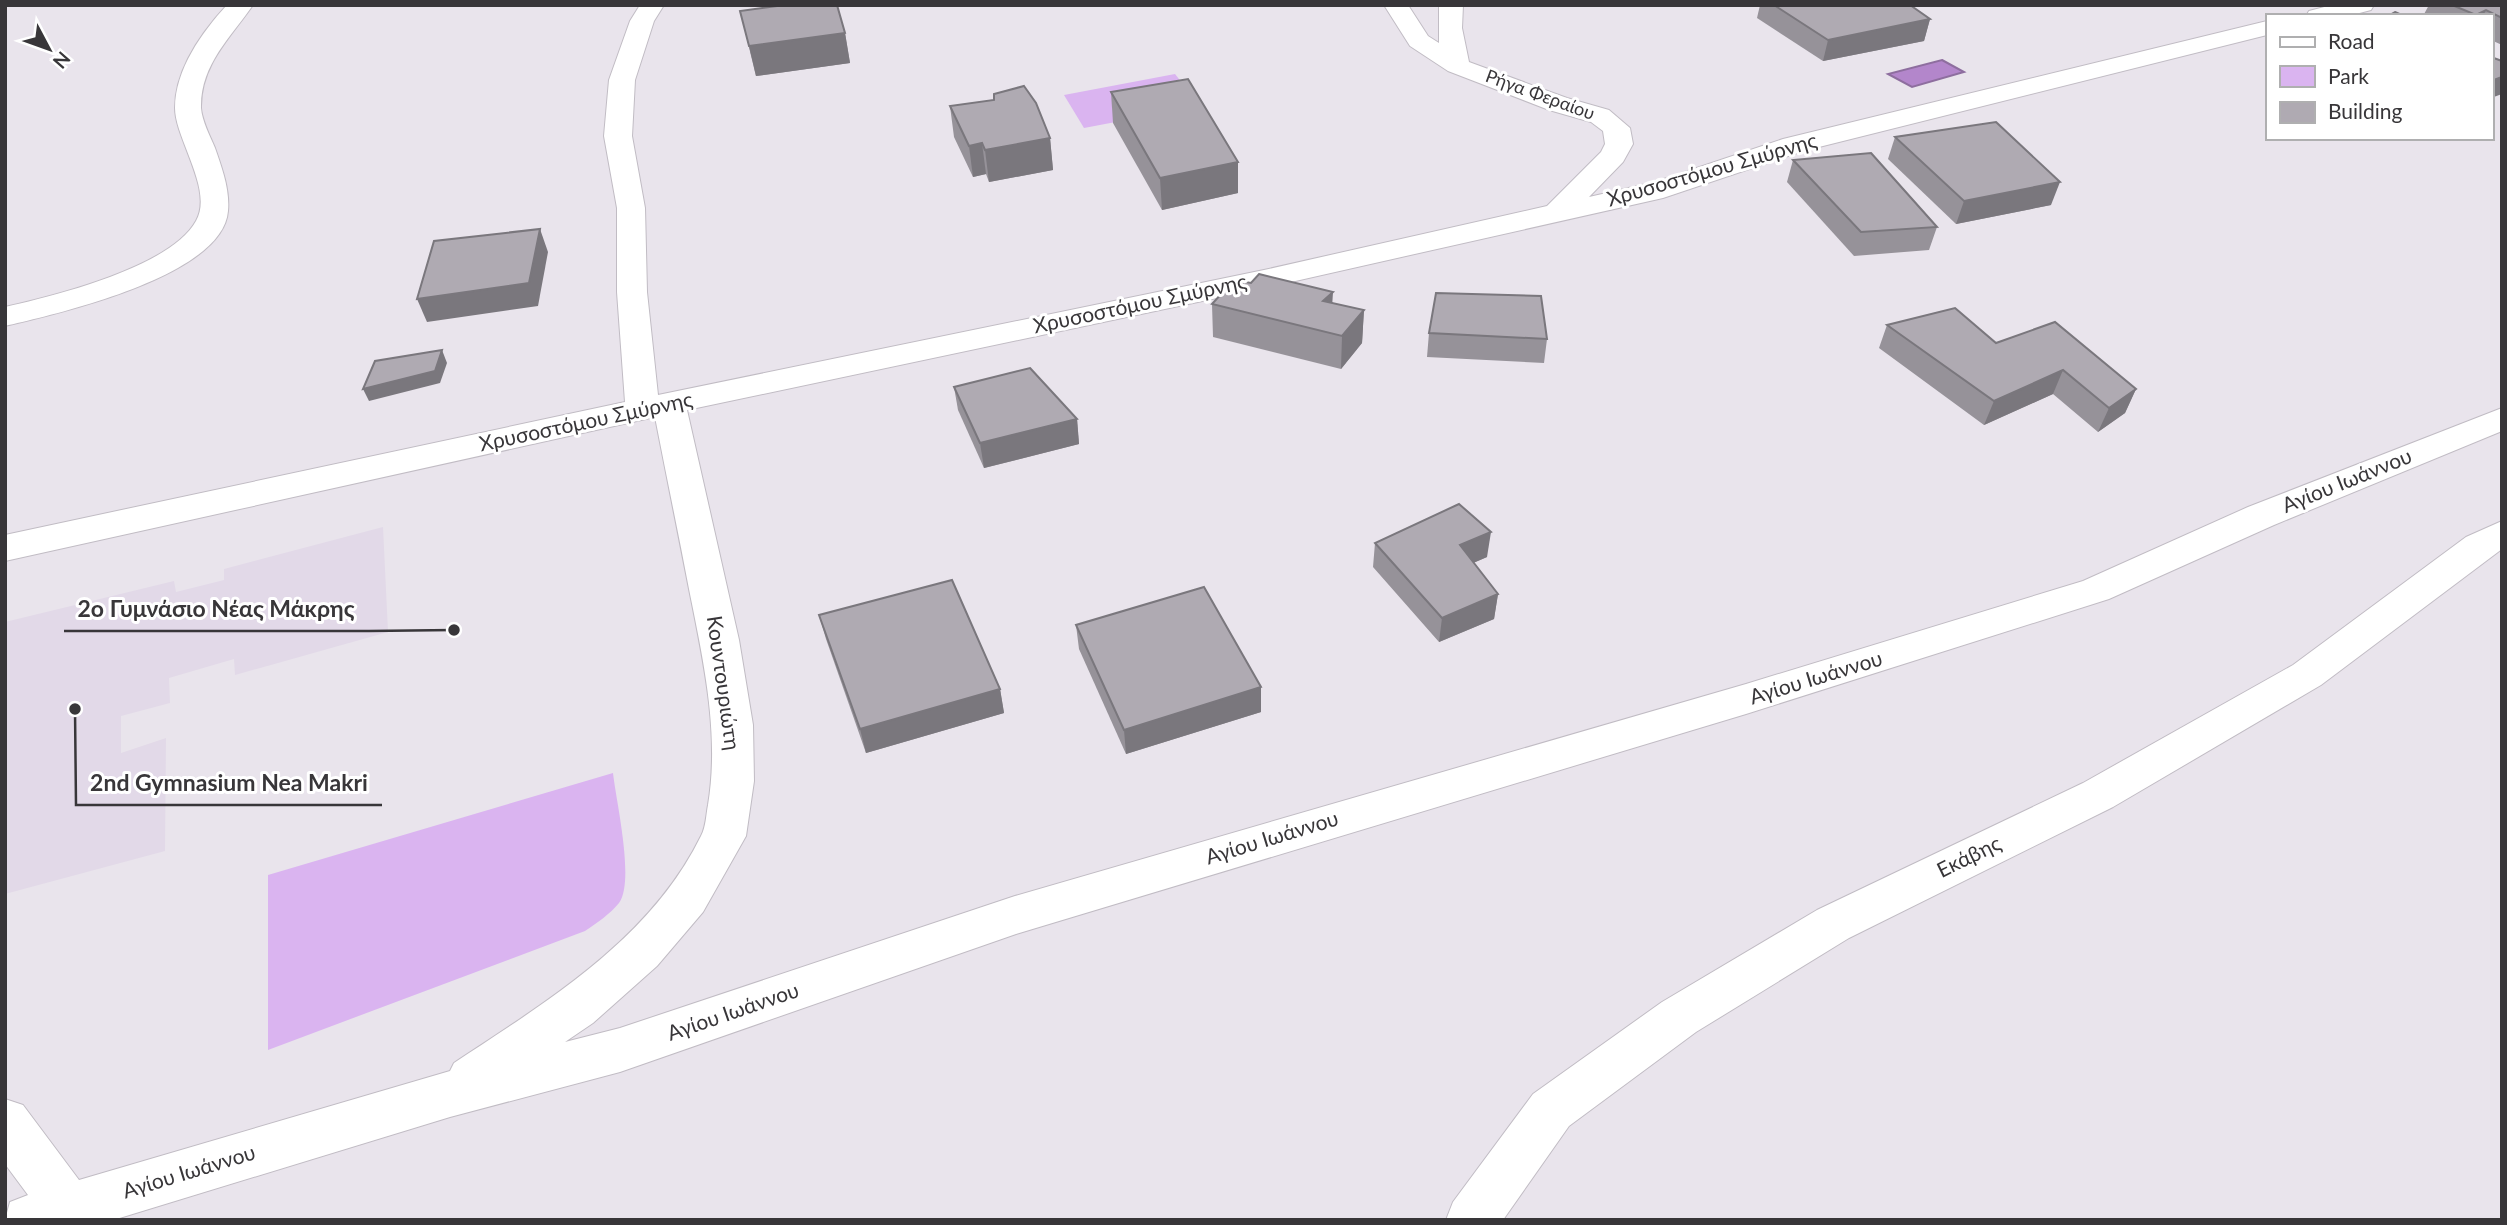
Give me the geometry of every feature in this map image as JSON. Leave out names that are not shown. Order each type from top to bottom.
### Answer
[{"type":"street","points":[[5,317],[101,291],[157,267],[191,244],[212,221],[214,197],[188,110],[196,72],[214,38],[241,5]]},
{"type":"street","name":"Κουντουριώτη","points":[[450,1094],[576,1008],[640,952],[687,899],[724,836],[733,781],[733,725],[716,626],[656,406],[632,292],[631,208],[618,136],[622,80],[642,21],[652,5]]},
{"type":"street","points":[[1396,5],[1419,41],[1457,66]]},
{"type":"street","name":"Ρήγα Φεραίου","points":[[1451,5],[1448,22],[1457,66],[1558,104],[1600,116],[1616,128],[1619,144],[1613,156],[1558,212]]},
{"type":"street","points":[[2326,14],[2362,5]]},
{"type":"street","name":"Χρυσοστόμου Σμύρνης","points":[[5,548],[656,406],[1264,279],[1663,189],[1793,145],[2266,28]]},
{"type":"street","name":"Αγίου Ιωάννου","points":[[49,1214],[450,1094],[620,1050],[1015,915],[1746,699],[2096,590],[2261,516],[2502,419]]},
{"type":"street","name":"Εκάβης","points":[[1472,1220],[1551,1110],[1679,1017],[1833,924],[2098,795],[2307,675],[2479,546],[2502,533]]},
{"type":"street","points":[[5,1122],[49,1214]]},
{"type":"shaded area","points":[[1942,60],[1964,72],[1912,87],[1888,74]]},
{"type":"shaded area","points":[[383,527],[388,632],[235,675],[234,659],[169,678],[170,703],[121,716],[121,753],[166,738],[165,851],[5,894],[5,622],[174,581],[176,592],[224,580],[224,569]]},
{"type":"green space","points":[[1175,74],[1200,106],[1084,128],[1064,95]]},
{"type":"green space","points":[[613,773],[623,840],[625,877],[619,903],[612,911],[585,931],[268,1050],[268,875]]},
{"type":"building","points":[[785,5],[837,5],[845,33],[749,46],[740,11]]},
{"type":"building","points":[[1774,5],[1910,5],[1930,19],[1828,40]]},
{"type":"building","points":[[2452,5],[2502,5],[2502,18],[2486,10],[2474,14]]},
{"type":"building","points":[[2493,58],[2502,61],[2502,77],[2493,80]]},
{"type":"building","points":[[1188,79],[1238,162],[1160,178],[1111,92]]},
{"type":"building","points":[[1024,86],[1036,103],[1050,138],[985,150],[982,143],[969,146],[950,106],[994,100],[994,94]]},
{"type":"building","points":[[1996,122],[2060,182],[1964,201],[1895,137]]},
{"type":"building","points":[[1871,153],[1937,227],[1861,232],[1793,160]]},
{"type":"building","points":[[540,229],[529,283],[417,299],[434,241]]},
{"type":"building","points":[[1259,274],[1333,292],[1323,301],[1364,310],[1342,336],[1212,304],[1234,280],[1251,283]]},
{"type":"building","points":[[1436,293],[1541,296],[1547,339],[1429,333]]},
{"type":"building","points":[[1955,308],[1996,343],[2055,322],[2136,389],[2109,408],[2063,370],[1994,401],[1887,325]]},
{"type":"building","points":[[442,350],[435,371],[363,389],[375,361]]},
{"type":"building","points":[[1030,368],[1077,419],[980,443],[954,387]]},
{"type":"building","points":[[1459,504],[1491,532],[1460,545],[1498,594],[1442,618],[1375,543]]},
{"type":"building","points":[[952,580],[1000,689],[860,729],[819,615]]},
{"type":"building","points":[[1204,587],[1261,687],[1124,730],[1076,625]]},
{"type":"place","name":"2ο Γυμνάσιο Νέας Μάκρης","points":[[454,630]]},
{"type":"place","name":"2nd Gymnasium Nea Makri","points":[[75,709]]}]
